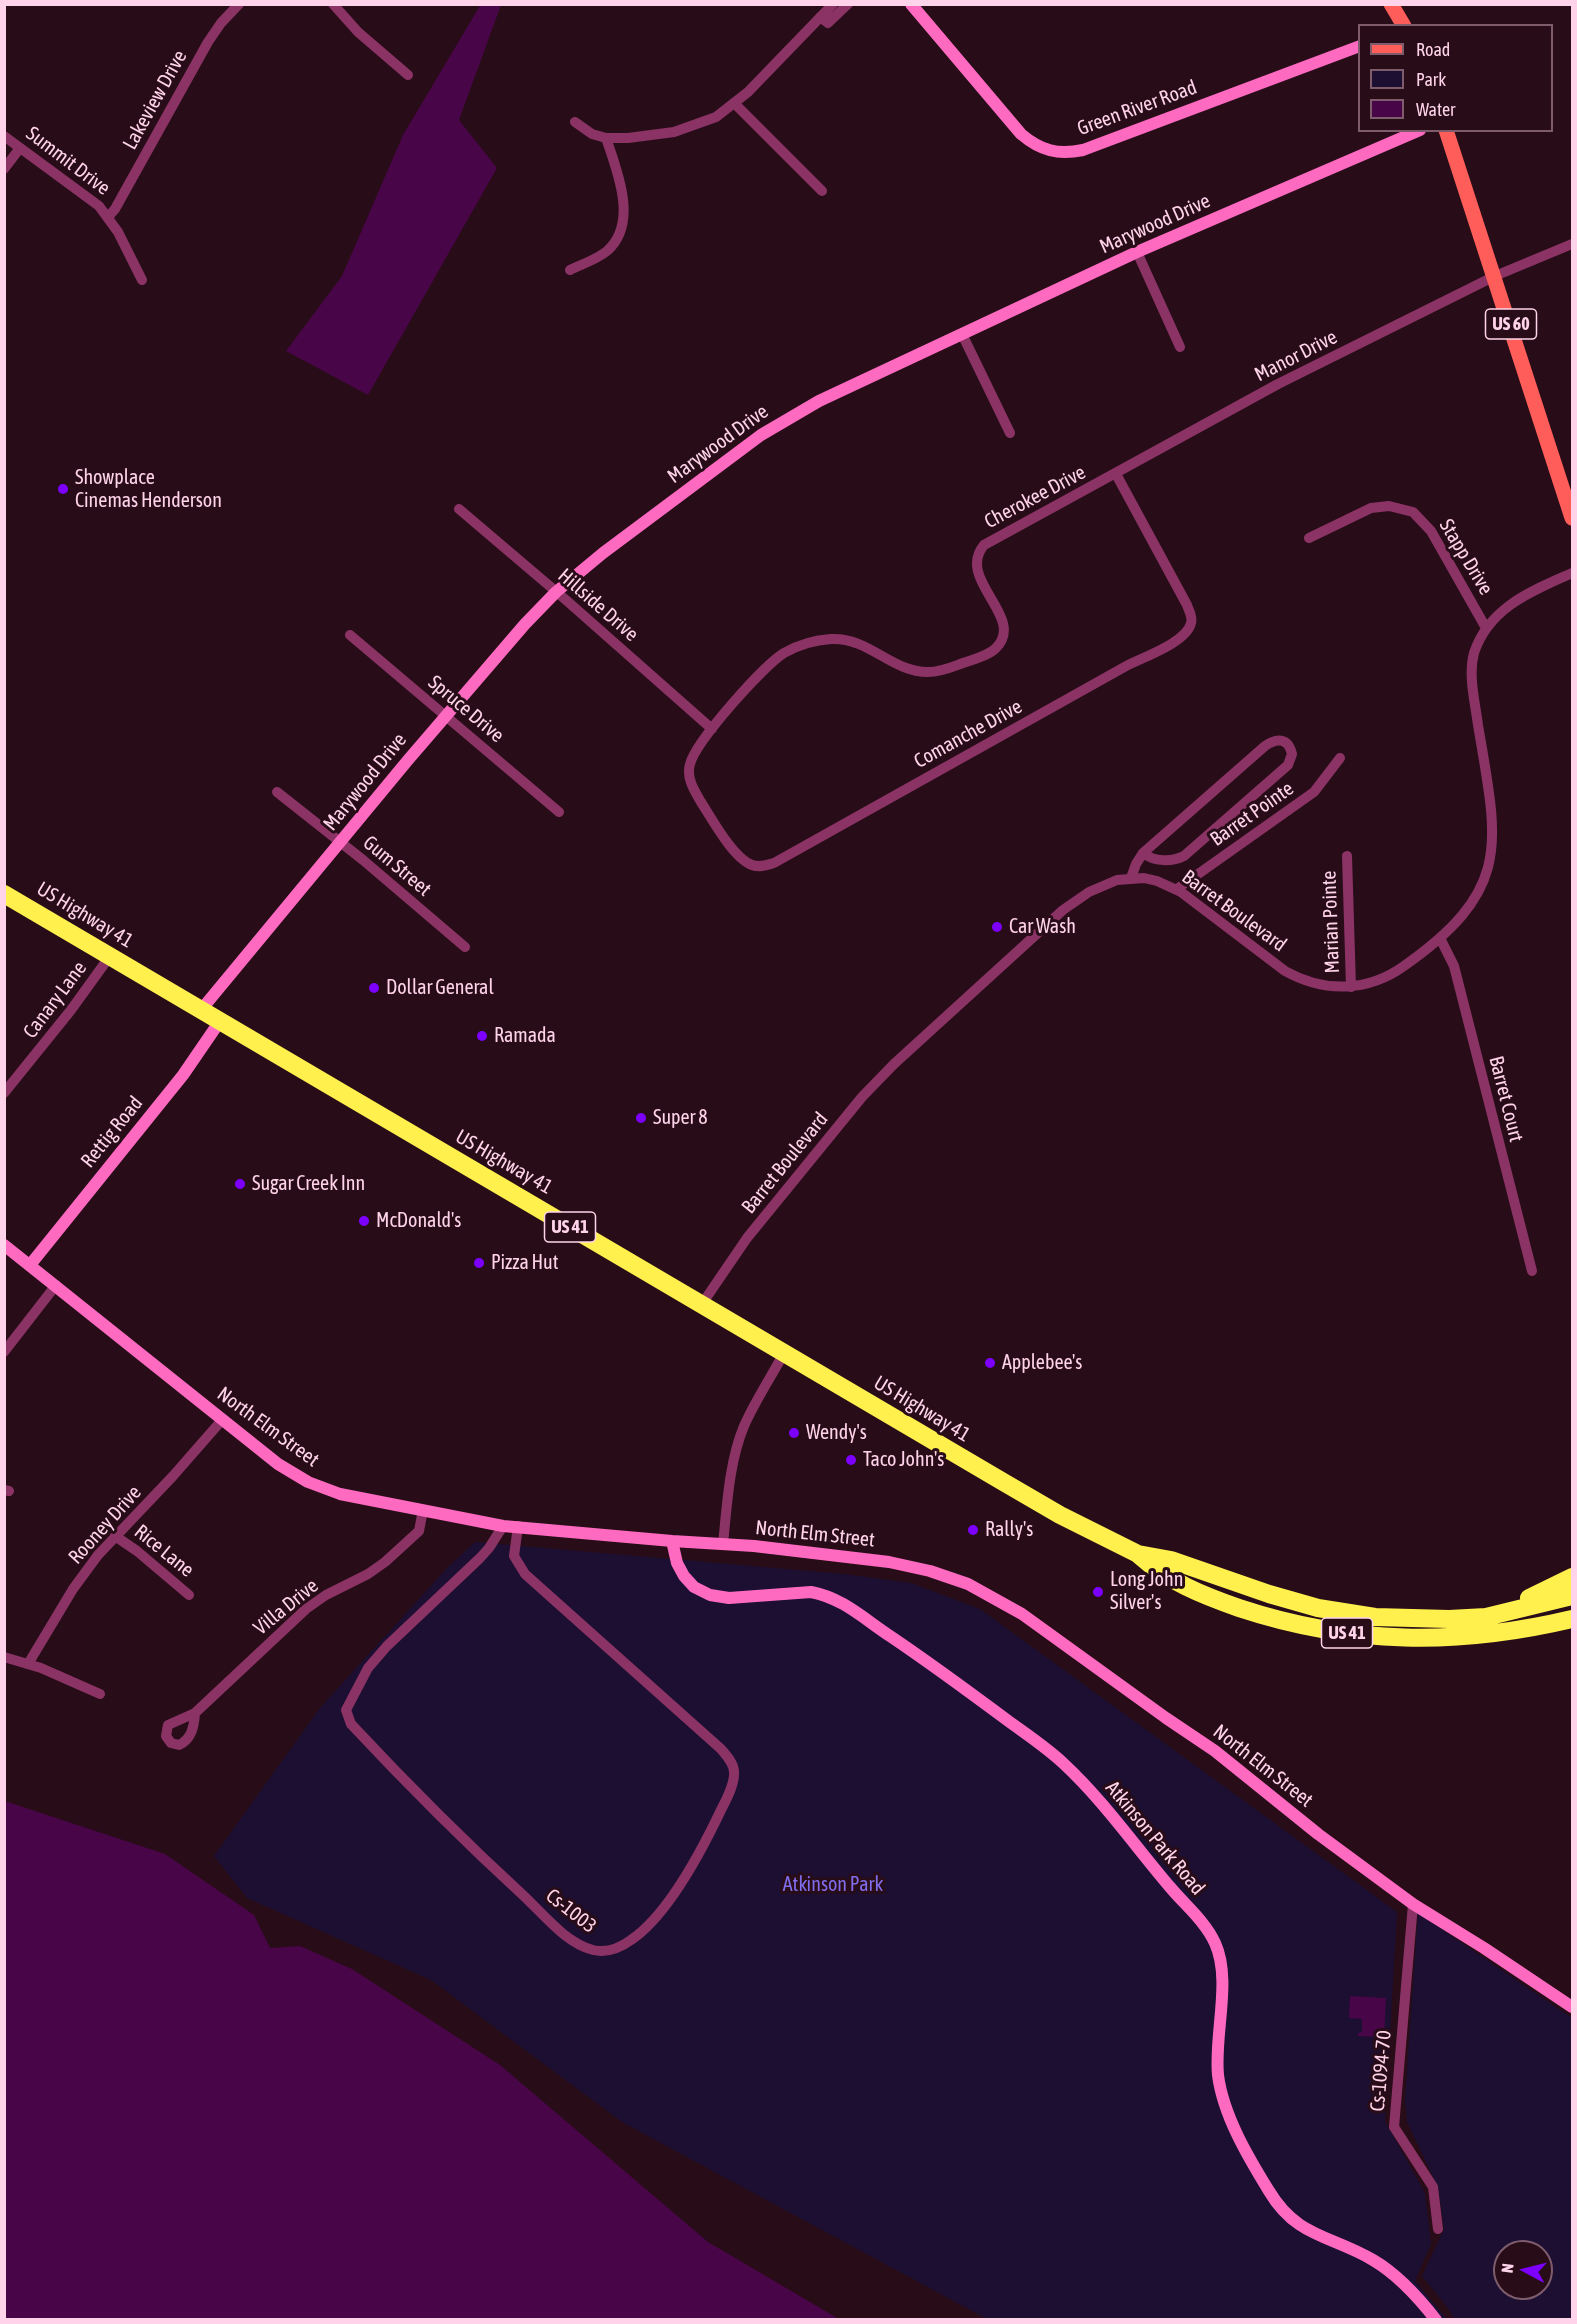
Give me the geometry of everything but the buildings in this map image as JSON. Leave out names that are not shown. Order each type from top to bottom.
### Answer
[{"type":"highway","name":"US Highway 41","points":[[4,894],[1060,1515],[1138,1554]]},
{"type":"highway","name":"US 41","points":[[1138,1554],[1171,1560],[1300,1604],[1343,1612],[1414,1618],[1486,1617],[1572,1596]]},
{"type":"highway","name":"US 41","points":[[1138,1554],[1154,1569],[1193,1591],[1275,1620],[1304,1627],[1419,1639],[1534,1628],[1572,1619]]},
{"type":"highway","points":[[1486,1617],[1555,1587],[1572,1577]]},
{"type":"main road","points":[[1391,4],[1403,24]]},
{"type":"main road","name":"US 60","points":[[1447,132],[1572,518]]},
{"type":"street","name":"Lakeview Drive","points":[[109,216],[208,42],[221,23],[239,4]]},
{"type":"street","points":[[333,4],[358,32],[408,75]]},
{"type":"street","points":[[575,122],[592,134],[606,138],[628,138],[674,132],[716,117],[735,104],[832,4]]},
{"type":"street","points":[[820,17],[828,23],[848,4]]},
{"type":"street","name":"Green River Road","points":[[911,4],[1021,134],[1040,148],[1058,153],[1083,150],[1358,46]]},
{"type":"street","points":[[735,104],[822,191]]},
{"type":"street","name":"Marywood Drive","points":[[201,1010],[446,715],[556,592],[596,559],[767,431],[819,401],[1137,252],[1415,132]]},
{"type":"street","name":"Summit Drive","points":[[4,136],[93,201],[109,216],[142,280]]},
{"type":"street","points":[[570,270],[606,251],[621,230],[624,213],[622,194],[606,138]]},
{"type":"street","points":[[4,169],[20,148]]},
{"type":"street","name":"Manor Drive","points":[[1116,474],[1278,384],[1495,276],[1572,244]]},
{"type":"street","points":[[1137,252],[1180,347]]},
{"type":"street","points":[[962,334],[1010,433]]},
{"type":"street","name":"Comanche Drive","points":[[712,729],[690,764],[689,772],[694,789],[711,819],[739,855],[752,865],[767,865],[783,859],[1128,665],[1175,641],[1191,626],[1191,616],[1116,474]]},
{"type":"street","name":"Cherokee Drive","points":[[712,729],[769,665],[784,653],[806,644],[829,639],[851,640],[872,648],[899,666],[930,672],[949,668],[988,654],[1000,642],[1004,630],[998,610],[979,575],[976,559],[978,551],[984,545],[1116,474]]},
{"type":"street","name":"Stapp Drive","points":[[1309,538],[1371,508],[1389,506],[1413,512],[1431,531],[1486,628]]},
{"type":"street","name":"Hillside Drive","points":[[459,509],[712,729]]},
{"type":"street","name":"Barret Boulevard","points":[[702,1305],[747,1238],[858,1101],[894,1064],[1063,910],[1103,885],[1131,878],[1157,881],[1177,889],[1298,978],[1324,986],[1351,987],[1387,977],[1440,938],[1463,916],[1478,896],[1487,874],[1491,855],[1492,811],[1472,680],[1474,655],[1486,628],[1499,613],[1519,597],[1572,573]]},
{"type":"street","name":"Spruce Drive","points":[[350,635],[559,812]]},
{"type":"street","points":[[1131,878],[1143,853],[1264,746],[1276,739],[1288,744],[1292,754],[1288,765],[1184,856],[1167,861],[1148,857],[1143,853]]},
{"type":"street","name":"Barret Pointe","points":[[1177,889],[1314,792],[1340,758]]},
{"type":"street","name":"Gum Street","points":[[277,792],[465,946]]},
{"type":"street","name":"Marian Pointe","points":[[1347,856],[1351,987]]},
{"type":"street","name":"Barret Court","points":[[1440,938],[1454,966],[1532,1271]]},
{"type":"street","name":"Canary Lane","points":[[4,1093],[71,1011],[110,956]]},
{"type":"street","name":"Rettig Road","points":[[30,1265],[183,1075],[220,1021]]},
{"type":"street","name":"North Elm Street","points":[[4,1245],[278,1464],[308,1482],[340,1494],[503,1526],[723,1544],[910,1566],[950,1577],[987,1593],[1056,1637],[1215,1751],[1318,1834],[1413,1904],[1572,2007]]},
{"type":"street","points":[[4,1352],[56,1286]]},
{"type":"street","points":[[723,1544],[731,1476],[740,1437],[784,1353]]},
{"type":"street","name":"Rooney Drive","points":[[28,1664],[81,1578],[115,1536],[222,1420]]},
{"type":"street","name":"Villa Drive","points":[[195,1713],[316,1601],[368,1574],[385,1562],[419,1531],[423,1510]]},
{"type":"street","name":"Cs-1003","points":[[503,1526],[489,1548],[387,1646],[368,1668],[354,1693],[346,1714],[351,1724],[416,1792],[557,1927],[583,1946],[598,1951],[607,1950],[624,1945],[639,1934],[681,1884],[714,1824],[727,1796],[734,1772],[729,1759],[721,1749],[525,1574],[514,1556],[518,1526]]},
{"type":"street","name":"Rice Lane","points":[[115,1536],[137,1551],[189,1595]]},
{"type":"street","name":"Atkinson Park Road","points":[[672,1541],[677,1563],[684,1576],[694,1587],[710,1595],[729,1598],[805,1592],[824,1595],[847,1605],[933,1665],[1064,1763],[1094,1794],[1204,1925],[1214,1942],[1221,1971],[1217,2050],[1220,2086],[1231,2120],[1269,2193],[1296,2224],[1314,2234],[1355,2250],[1391,2273],[1436,2319]]},
{"type":"street","points":[[4,1657],[28,1664],[100,1694]]},
{"type":"street","name":"Cs-1094-70","points":[[1413,1904],[1394,2127],[1433,2187],[1438,2229]]},
{"type":"green space","name":"Atkinson Park","points":[[475,1542],[844,1574],[911,1583],[980,1609],[1397,1912],[1385,2121],[1425,2193],[1431,2244],[1415,2281],[1447,2319],[987,2319],[622,2122],[431,1980],[247,1898],[214,1856],[320,1708],[447,1568]]},
{"type":"green space","points":[[1418,1913],[1572,2018],[1572,2319],[1455,2319],[1422,2276],[1444,2229],[1438,2187],[1407,2122],[1405,2098]]},
{"type":"water","points":[[481,4],[501,5],[459,120],[497,168],[368,395],[286,351],[342,276],[403,135]]},
{"type":"water","points":[[5,1801],[165,1854],[254,1915],[270,1948],[300,1946],[352,1969],[500,2065],[708,2242],[839,2319],[5,2319]]},
{"type":"water","points":[[1350,1996],[1386,1998],[1384,2037],[1358,2036],[1358,2033],[1362,2032],[1362,2019],[1349,2018]]},
{"type":"place","name":"Showplace Cinemas Henderson","points":[[63,489]]},
{"type":"place","name":"Car Wash","points":[[997,927]]},
{"type":"place","name":"Dollar General","points":[[374,988]]},
{"type":"place","name":"Ramada","points":[[482,1036]]},
{"type":"place","name":"Super 8","points":[[641,1118]]},
{"type":"place","name":"Sugar Creek Inn","points":[[240,1184]]},
{"type":"place","name":"McDonald's","points":[[364,1221]]},
{"type":"place","name":"Pizza Hut","points":[[479,1263]]},
{"type":"place","name":"Applebee's","points":[[990,1363]]},
{"type":"place","name":"Wendy's","points":[[794,1433]]},
{"type":"place","name":"Taco John's","points":[[851,1460]]},
{"type":"place","name":"Rally's","points":[[973,1530]]},
{"type":"place","name":"Long John Silver's","points":[[1098,1592]]}]
